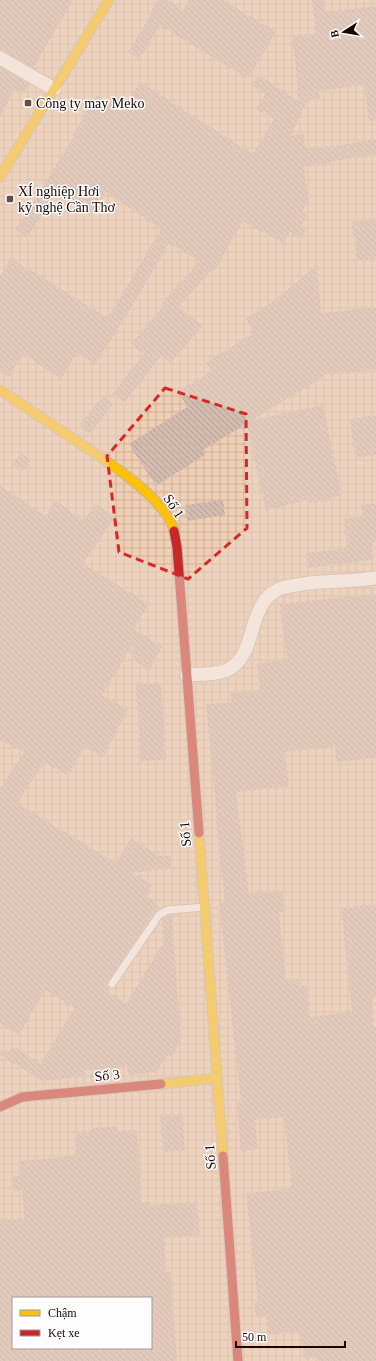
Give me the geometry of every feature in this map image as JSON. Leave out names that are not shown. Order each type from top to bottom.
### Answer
[{"type":"street","points":[[0,177],[109,0]]},
{"type":"street","points":[[0,58],[54,89]]},
{"type":"street","name":"Số 1","points":[[0,390],[123,472],[155,500],[172,523],[177,547],[218,1078],[238,1361]]},
{"type":"street","points":[[187,675],[214,673],[229,669],[239,661],[250,640],[257,614],[266,598],[279,589],[307,582],[376,578]]},
{"type":"street","name":"Số 3","points":[[0,1108],[22,1097],[218,1078]]},
{"type":"lane","points":[[112,984],[159,915],[168,910],[205,907]]},
{"type":"highlighted area","points":[[165,388],[246,414],[247,528],[188,579],[119,552],[107,456]]},
{"type":"shaded area","points":[[0,0],[376,0],[376,1361],[0,1361]]},
{"type":"building","points":[[0,0],[73,0],[33,68],[0,50]]},
{"type":"building","points":[[158,0],[167,0],[183,10],[189,0],[223,0],[276,32],[248,79],[160,25],[139,59],[128,52],[151,15],[149,14]]},
{"type":"building","points":[[312,0],[324,0],[325,12],[376,6],[376,121],[369,121],[364,85],[319,91],[320,98],[308,100],[297,121],[298,122],[289,136],[304,134],[305,149],[328,147],[376,139],[376,154],[304,167],[308,201],[302,212],[307,215],[302,225],[307,228],[301,239],[290,232],[284,244],[243,221],[215,270],[213,268],[179,307],[202,326],[171,363],[162,355],[124,403],[112,394],[144,354],[132,343],[163,306],[161,304],[200,261],[169,243],[131,308],[95,364],[77,353],[61,379],[23,354],[9,377],[0,372],[0,276],[11,258],[108,318],[161,229],[106,192],[90,216],[55,193],[27,238],[15,230],[74,137],[72,136],[97,95],[122,111],[140,82],[253,154],[274,119],[256,109],[265,94],[252,85],[259,75],[299,102],[292,36],[316,33]]},
{"type":"building","points":[[0,67],[29,84],[24,94],[15,89],[0,117]]},
{"type":"building","points":[[376,219],[376,259],[356,261],[355,237],[353,237],[352,222]]},
{"type":"building","points":[[317,264],[321,313],[376,307],[376,370],[323,375],[323,377],[252,420],[323,405],[342,496],[310,503],[309,500],[266,510],[246,424],[203,450],[206,454],[156,486],[129,444],[187,407],[178,391],[212,371],[206,362],[254,333],[246,319],[278,298]]},
{"type":"building","points":[[104,395],[114,404],[89,434],[79,426]]},
{"type":"building","points":[[376,415],[376,455],[355,458],[350,419]]},
{"type":"building","points":[[20,453],[31,460],[24,470],[13,464]]},
{"type":"building","points":[[0,486],[46,516],[55,500],[84,521],[95,504],[115,517],[83,564],[149,604],[134,629],[162,647],[149,670],[134,661],[133,644],[102,695],[128,709],[103,757],[84,747],[69,776],[44,763],[17,803],[116,863],[131,838],[159,856],[170,855],[172,868],[133,873],[152,885],[145,896],[159,905],[107,984],[109,988],[107,991],[126,1004],[163,944],[162,919],[172,915],[181,1041],[171,1057],[168,1055],[156,1072],[129,1075],[126,1066],[84,1071],[85,1077],[43,1081],[0,1055],[0,1053],[16,1048],[41,1064],[74,1008],[45,990],[19,1035],[0,1023],[0,789],[24,752],[0,740]]},
{"type":"building","points":[[223,500],[225,515],[187,521],[185,505]]},
{"type":"building","points":[[376,503],[376,542],[371,543],[373,560],[307,568],[306,553],[347,548],[344,519],[363,516],[361,505]]},
{"type":"building","points":[[376,594],[376,758],[336,762],[335,746],[285,752],[289,786],[236,792],[249,894],[282,891],[284,912],[279,912],[286,981],[299,980],[300,986],[306,985],[310,1017],[352,1012],[341,908],[376,904],[376,996],[371,997],[374,1028],[376,1028],[376,1361],[318,1361],[317,1357],[304,1359],[300,1331],[268,1335],[266,1315],[256,1317],[254,1302],[258,1302],[246,1193],[292,1188],[284,1117],[255,1120],[258,1149],[241,1151],[237,1103],[241,1103],[219,902],[225,902],[216,821],[206,704],[231,702],[230,693],[260,690],[257,663],[287,660],[280,604]]},
{"type":"building","points":[[161,683],[166,760],[141,761],[136,684]]},
{"type":"building","points":[[182,1114],[185,1150],[163,1152],[160,1115]]},
{"type":"building","points":[[118,1126],[119,1131],[137,1130],[142,1202],[149,1202],[149,1206],[197,1202],[200,1235],[164,1238],[166,1272],[170,1271],[177,1361],[0,1361],[0,1220],[24,1218],[22,1190],[14,1191],[13,1176],[21,1176],[19,1161],[76,1156],[75,1134],[92,1132],[92,1128]]},
{"type":"traffic: slow","points":[[0,177],[109,0]]},
{"type":"traffic: slow","points":[[0,390],[97,454],[129,478],[158,504],[168,518],[174,531]]},
{"type":"traffic: slow","points":[[199,833],[223,1156]]},
{"type":"traffic: slow","points":[[161,1084],[218,1078]]},
{"type":"traffic: jam","points":[[174,531],[177,547],[199,833]]},
{"type":"traffic: jam","points":[[0,1107],[22,1097],[161,1084]]},
{"type":"traffic: jam","points":[[223,1156],[238,1361]]},
{"type":"place","name":"Công ty may Meko","points":[[28,103]]},
{"type":"place","name":"XÍ nghiệp Hơi kỹ nghệ Cần Thơ","points":[[10,199]]}]
